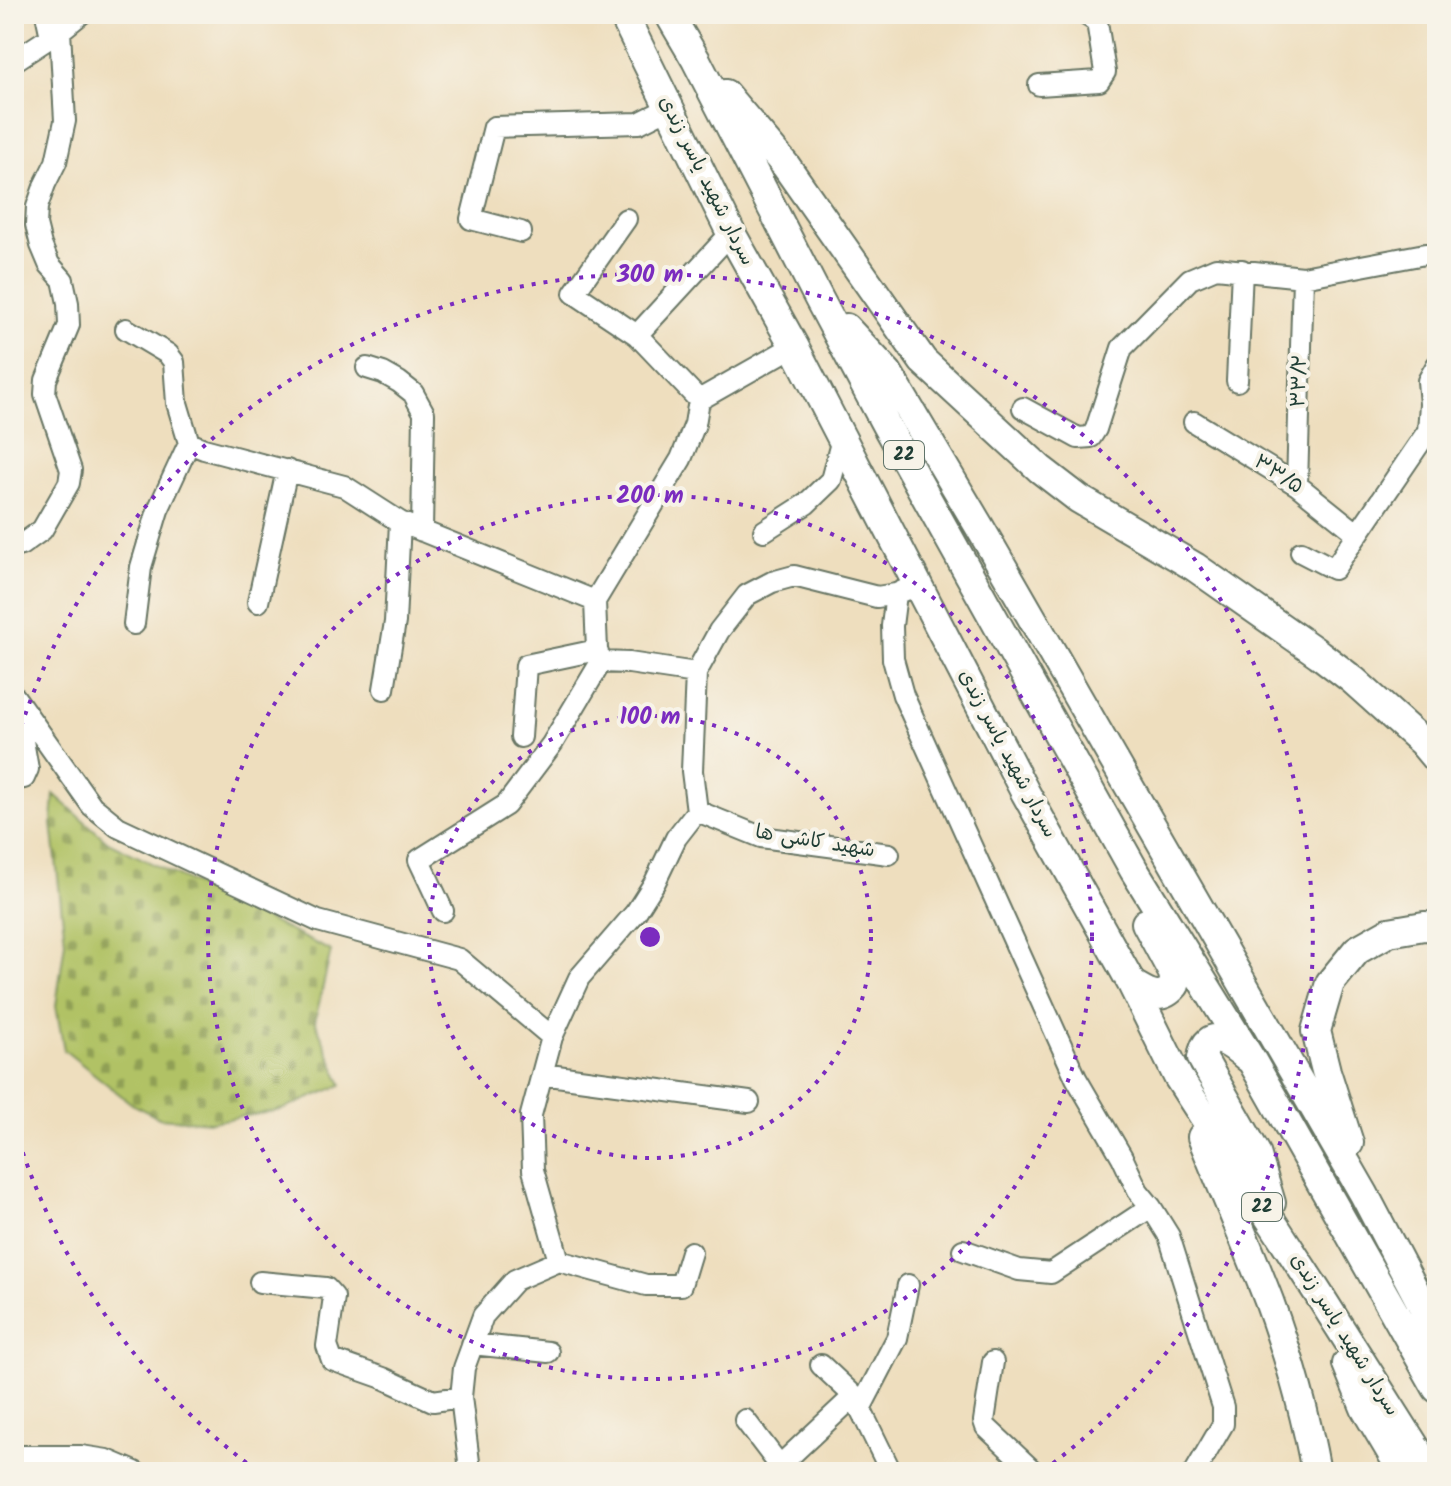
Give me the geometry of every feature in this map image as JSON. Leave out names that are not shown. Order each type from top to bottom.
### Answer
[{"type":"highway","name":"سردار شهید یاسر زندی","points":[[623,14],[731,233],[842,439],[908,591],[1132,984],[1178,1077],[1431,1472]]},
{"type":"highway","name":"22","points":[[669,14],[886,425],[1134,870],[1252,1061],[1437,1388]]},
{"type":"highway","points":[[696,60],[786,166],[923,361],[1040,469],[1079,499],[1195,567],[1319,654],[1399,721],[1437,760]]},
{"type":"highway","points":[[819,299],[888,373],[987,539],[1364,1194],[1426,1312],[1437,1346]]},
{"type":"highway","points":[[1132,984],[1161,996],[1175,985],[1173,973],[1132,896],[1134,870]]},
{"type":"highway","points":[[1364,1194],[1316,1031],[1330,983],[1357,950],[1389,932],[1437,927]]},
{"type":"highway","points":[[1252,1061],[1228,1040],[1212,1040],[1202,1052],[1202,1058],[1256,1153],[1281,1235]]},
{"type":"highway","points":[[1178,1077],[1269,1302],[1292,1375],[1316,1472]]},
{"type":"highway","points":[[1318,1293],[1365,1408],[1403,1472]]},
{"type":"street","points":[[14,547],[42,530],[69,483],[71,470],[45,394],[46,380],[69,325],[63,280],[49,264],[36,225],[37,207],[56,162],[65,121],[56,34],[46,14]]},
{"type":"street","points":[[14,61],[81,14]]},
{"type":"street","points":[[1039,85],[1099,81],[1105,72],[1097,22],[1085,14]]},
{"type":"street","points":[[521,232],[471,219],[494,127],[639,123],[669,108]]},
{"type":"street","points":[[626,219],[574,293],[637,335],[699,400]]},
{"type":"street","points":[[637,335],[731,233]]},
{"type":"street","points":[[1023,408],[1078,438],[1091,437],[1122,348],[1190,279],[1216,268],[1303,277],[1437,254]]},
{"type":"street","points":[[1237,381],[1242,270]]},
{"type":"street","name":"۳۳/۲","points":[[1297,485],[1303,277]]},
{"type":"street","points":[[126,329],[168,354],[174,362],[177,403],[189,443],[158,510],[141,567],[134,624]]},
{"type":"street","points":[[699,400],[794,346]]},
{"type":"street","points":[[1301,552],[1334,569],[1428,431],[1428,381],[1437,365]]},
{"type":"street","points":[[367,368],[383,373],[413,393],[424,413],[422,531]]},
{"type":"street","points":[[443,911],[419,860],[506,805],[552,744],[599,656],[595,601],[681,459],[695,424],[699,400]]},
{"type":"street","name":"۳۳/۵","points":[[1194,422],[1297,485],[1358,534]]},
{"type":"street","points":[[764,531],[806,504],[831,480],[842,439]]},
{"type":"street","points":[[189,443],[344,486],[400,522],[595,601]]},
{"type":"street","points":[[258,602],[287,470]]},
{"type":"street","points":[[384,689],[395,622],[400,522]]},
{"type":"street","points":[[559,1261],[533,1170],[531,1115],[552,1037],[579,978],[636,912],[655,882],[676,838],[697,811],[692,771],[696,673],[719,631],[747,595],[772,582],[794,576],[877,597],[908,591]]},
{"type":"street","points":[[908,591],[892,626],[893,659],[903,695],[1076,1078],[1138,1191],[1169,1236],[1223,1407],[1223,1424],[1195,1472]]},
{"type":"street","points":[[521,737],[526,665],[599,656],[696,673]]},
{"type":"street","points":[[15,698],[92,806],[118,827],[318,921],[459,959],[552,1037]]},
{"type":"street","points":[[14,780],[24,778],[28,769],[15,698]]},
{"type":"street","name":"شهید کاشی ها","points":[[697,811],[761,837],[889,854]]},
{"type":"street","points":[[542,1074],[749,1102]]},
{"type":"street","points":[[963,1250],[1019,1270],[1051,1273],[1151,1207]]},
{"type":"street","points":[[467,1472],[469,1462],[461,1397],[464,1368],[483,1316],[515,1280],[559,1261],[646,1285],[681,1285],[691,1252]]},
{"type":"street","points":[[260,1282],[326,1288],[334,1297],[327,1346],[332,1360],[383,1378],[433,1401],[461,1397]]},
{"type":"street","points":[[745,1420],[776,1469],[857,1403],[897,1338],[908,1285]]},
{"type":"street","points":[[472,1344],[548,1352]]},
{"type":"street","points":[[993,1362],[984,1421],[986,1427],[1034,1472]]},
{"type":"street","points":[[821,1365],[857,1403],[891,1472]]},
{"type":"street","points":[[14,1456],[81,1456],[107,1460],[135,1472]]},
{"type":"green space","points":[[54,794],[108,842],[331,951],[315,1021],[342,1085],[281,1110],[211,1122],[159,1118],[133,1105],[64,1050],[56,1006],[65,941],[52,823]]}]
